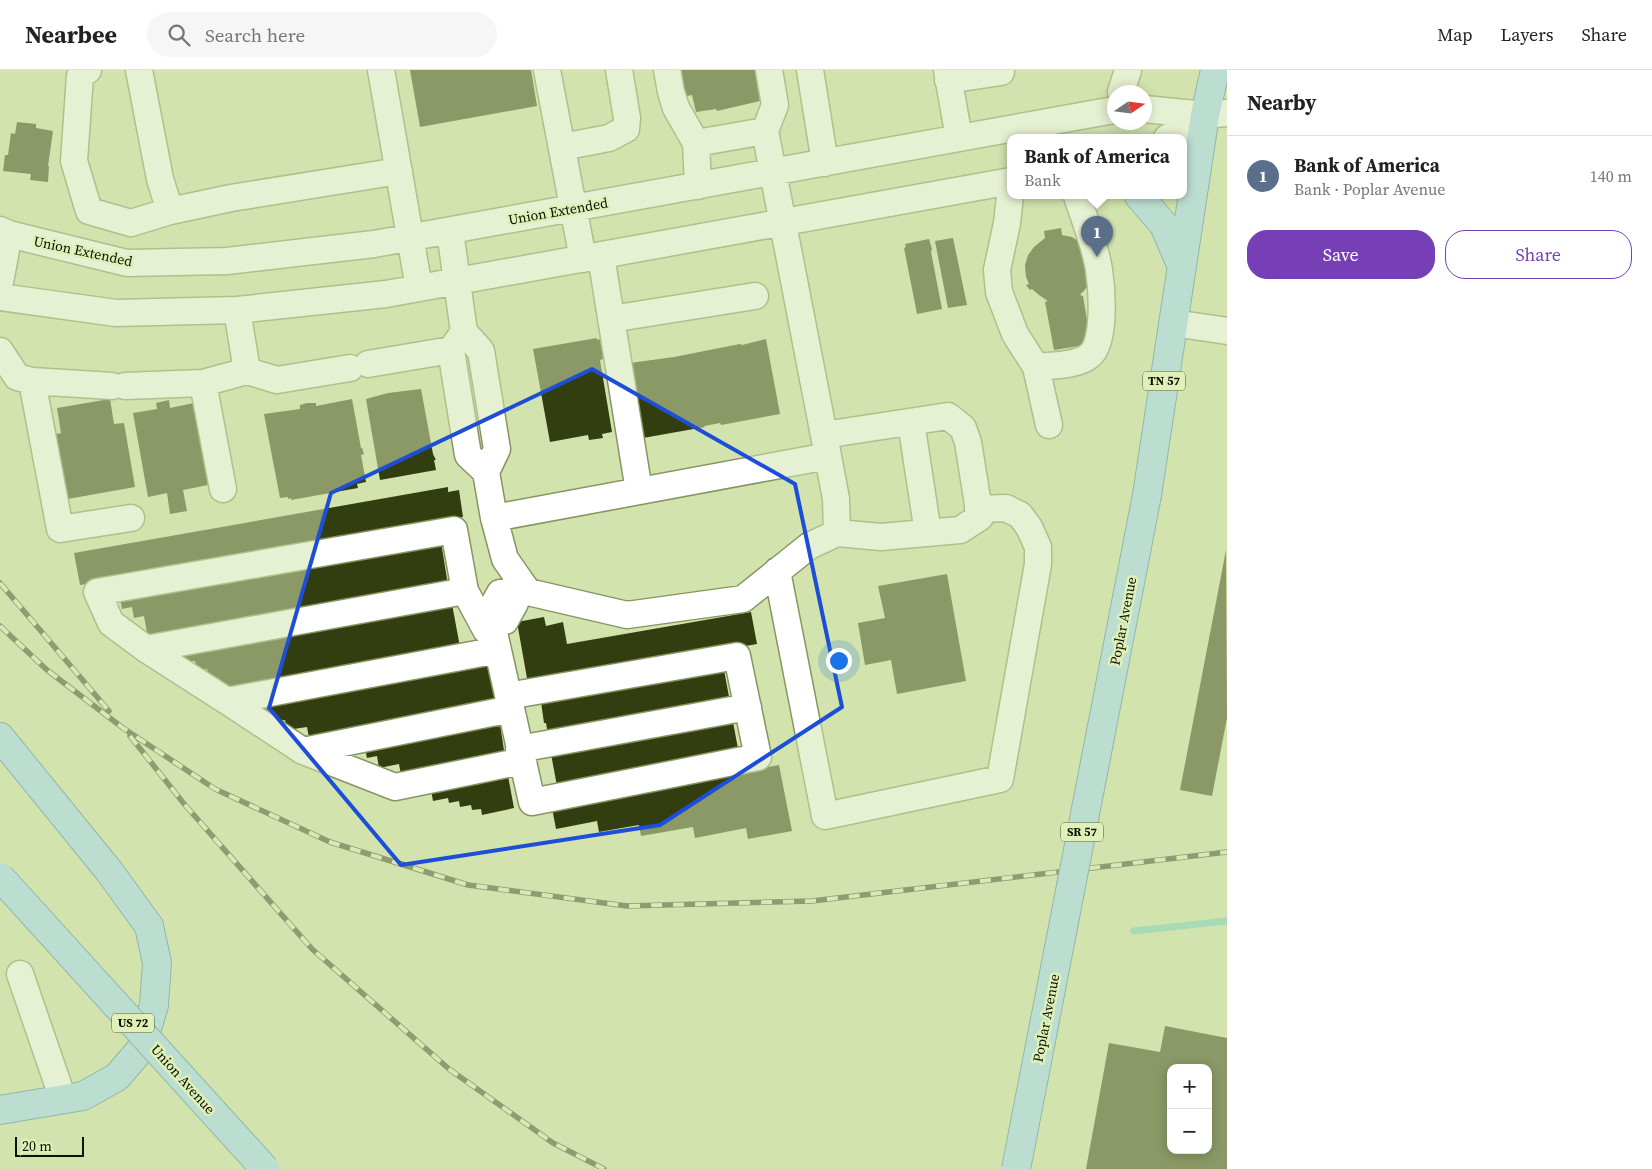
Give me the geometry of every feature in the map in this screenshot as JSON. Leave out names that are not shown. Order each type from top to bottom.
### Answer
[{"type":"main road","name":"Poplar Avenue","points":[[1016,1169],[1147,495],[1182,268],[1216,114],[1215,70]]},
{"type":"main road","points":[[1141,199],[1164,225],[1182,268]]},
{"type":"main road","points":[[0,737],[109,871],[149,926],[157,964],[154,1005],[141,1049],[117,1076],[83,1096],[0,1110]]},
{"type":"main road","name":"Union Avenue","points":[[0,877],[265,1169]]},
{"type":"street","points":[[88,70],[80,76],[74,161],[89,211],[131,222],[231,198],[399,171]]},
{"type":"street","points":[[139,70],[160,179],[170,212]]},
{"type":"street","points":[[381,70],[419,288]]},
{"type":"street","points":[[547,70],[574,208],[592,257],[611,319],[639,491]]},
{"type":"street","points":[[562,147],[609,138],[626,129],[628,118],[619,70]]},
{"type":"street","points":[[667,70],[670,92],[676,108],[696,143],[698,186]]},
{"type":"street","points":[[768,70],[775,105],[765,131],[836,499],[837,533]]},
{"type":"street","points":[[810,70],[825,163]]},
{"type":"street","points":[[959,138],[948,75],[1001,72],[1000,70]]},
{"type":"street","points":[[1123,85],[1128,70]]},
{"type":"street","points":[[1152,110],[1216,114]]},
{"type":"street","name":"Union Extended","points":[[4,232],[127,263],[227,261],[411,238],[1107,111]]},
{"type":"street","points":[[1175,134],[1216,114]]},
{"type":"street","points":[[696,143],[765,131]]},
{"type":"street","points":[[0,296],[116,313],[237,310],[386,294],[1007,183]]},
{"type":"street","points":[[1010,199],[1007,223],[997,270],[999,292],[1015,334],[1036,366],[1049,425]]},
{"type":"street","points":[[1036,366],[1073,362],[1088,357],[1094,350],[1100,332],[1099,268],[1078,199]]},
{"type":"street","points":[[450,231],[458,281],[457,341],[468,455],[486,472],[494,518],[505,559],[515,585],[528,592],[627,615],[743,599],[809,546],[837,533],[881,537],[960,530],[980,517],[968,442],[963,428],[948,416],[911,422],[639,491],[494,518]]},
{"type":"street","points":[[0,282],[4,232]]},
{"type":"street","points":[[611,319],[755,296]]},
{"type":"street","points":[[237,310],[247,371]]},
{"type":"street","points":[[1173,323],[1227,331]]},
{"type":"street","points":[[0,351],[17,377],[32,381],[118,386],[203,383],[247,371],[278,380],[359,366],[457,341]]},
{"type":"street","points":[[32,381],[60,529],[131,518]]},
{"type":"street","points":[[203,383],[223,489]]},
{"type":"street","points":[[911,422],[928,533]]},
{"type":"street","points":[[777,571],[825,816],[1000,779],[1038,564],[1038,547],[1029,527],[1020,515],[1006,508],[978,509]]},
{"type":"street","points":[[492,634],[465,590],[454,530],[97,592],[111,623],[146,649],[303,751],[395,787],[521,755],[748,707]]},
{"type":"street","points":[[303,751],[509,703],[737,656],[758,757],[532,802],[509,703],[492,634],[490,610],[500,593],[515,585]]},
{"type":"street","points":[[146,649],[465,590]]},
{"type":"street","points":[[227,701],[492,634]]},
{"type":"street","points":[[20,974],[63,1099]]},
{"type":"highlighted area","points":[[592,369],[795,484],[842,707],[660,825],[401,865],[269,708],[331,493]]},
{"type":"building","points":[[410,70],[531,70],[537,106],[420,127]]},
{"type":"building","points":[[676,70],[766,70],[768,83],[757,85],[760,101],[717,111],[716,109],[696,112],[692,95],[681,97]]},
{"type":"building","points":[[17,122],[36,124],[36,128],[53,131],[48,166],[48,182],[30,180],[31,174],[3,171],[5,155],[8,155],[11,133],[15,134]]},
{"type":"building","points":[[1061,228],[1062,235],[1072,237],[1081,243],[1089,285],[1080,295],[1083,296],[1091,344],[1054,350],[1045,302],[1048,301],[1032,289],[1030,290],[1026,285],[1029,284],[1025,265],[1028,255],[1045,238],[1044,231]]},
{"type":"building","points":[[953,238],[967,305],[948,308],[935,241]]},
{"type":"building","points":[[929,239],[942,309],[917,314],[904,248],[906,247],[905,244]]},
{"type":"building","points":[[597,338],[597,340],[600,339],[603,359],[600,360],[612,432],[602,434],[603,438],[589,440],[588,435],[550,442],[533,349]]},
{"type":"building","points":[[766,339],[780,414],[643,438],[630,363],[742,345]]},
{"type":"building","points":[[421,389],[433,454],[436,460],[434,460],[436,470],[380,480],[366,399],[388,393]]},
{"type":"building","points":[[110,399],[114,424],[124,423],[135,487],[62,500],[51,435],[61,433],[57,408]]},
{"type":"building","points":[[352,399],[361,448],[364,454],[361,455],[366,482],[357,484],[358,488],[291,500],[288,497],[280,498],[264,414],[300,409],[300,405],[307,403],[316,403],[316,406]]},
{"type":"building","points":[[169,400],[170,408],[194,403],[208,485],[183,490],[187,511],[170,514],[167,493],[148,497],[133,413],[157,409],[156,403]]},
{"type":"building","points":[[448,487],[448,492],[459,490],[463,517],[80,585],[74,553]]},
{"type":"building","points":[[441,542],[448,585],[148,638],[144,616],[134,618],[132,607],[122,609],[120,598]]},
{"type":"building","points":[[1226,550],[1227,718],[1212,796],[1180,790]]},
{"type":"building","points":[[947,574],[966,681],[897,694],[891,660],[865,665],[858,623],[885,618],[878,586]]},
{"type":"building","points":[[452,604],[460,647],[221,689],[219,678],[209,680],[207,669],[197,671],[195,661],[185,662],[183,651]]},
{"type":"building","points":[[751,612],[757,644],[528,684],[517,622],[544,617],[546,626],[563,622],[567,644]]},
{"type":"building","points":[[488,662],[496,705],[309,738],[307,727],[287,730],[285,720],[275,722],[273,711],[263,713],[262,702]]},
{"type":"building","points":[[724,670],[730,702],[548,735],[546,723],[544,723],[541,702]]},
{"type":"building","points":[[733,722],[739,754],[557,786],[551,754]]},
{"type":"building","points":[[500,724],[505,757],[401,775],[399,764],[379,768],[377,756],[367,758],[365,748]]},
{"type":"building","points":[[779,765],[792,831],[748,839],[746,828],[695,838],[693,827],[641,836],[639,825],[599,832],[597,821],[556,829],[552,808]]},
{"type":"building","points":[[508,776],[514,808],[482,815],[481,809],[472,810],[471,805],[460,807],[459,801],[449,803],[448,798],[433,801],[431,790]]},
{"type":"building","points":[[1165,1026],[1227,1038],[1227,1169],[1086,1169],[1109,1043],[1160,1052]]},
{"type":"waterway","points":[[1134,931],[1227,921]]},
{"type":"railway","points":[[0,583],[109,711]]},
{"type":"railway","points":[[0,626],[47,670],[123,728],[215,789],[330,842],[468,885],[627,906],[812,901],[1227,852]]},
{"type":"railway","points":[[130,736],[185,805],[312,949],[449,1069],[553,1143],[604,1169]]},
{"type":"place","name":"Bank of America","points":[[1097,257]]}]
